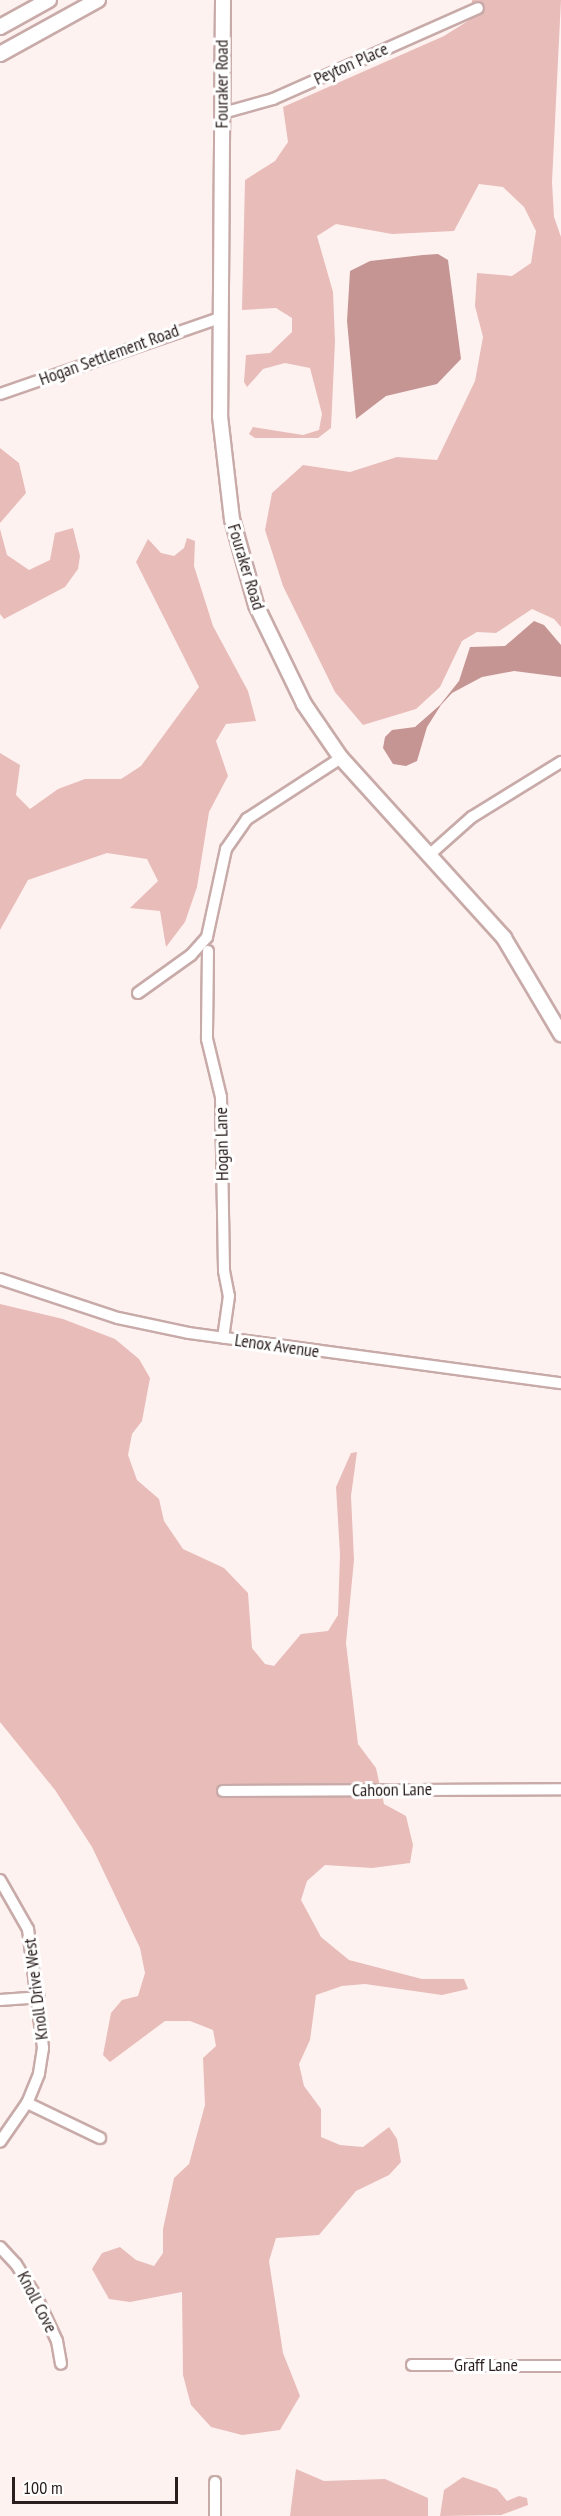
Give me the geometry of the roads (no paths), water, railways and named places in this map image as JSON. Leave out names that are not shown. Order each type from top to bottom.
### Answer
[{"type":"main road","points":[[0,27],[49,0]]},
{"type":"main road","points":[[0,54],[98,0]]},
{"type":"main road","name":"Fouraker Road","points":[[223,0],[220,416],[238,545],[256,605],[304,704],[341,758],[504,938],[561,1034]]},
{"type":"street","name":"Peyton Place","points":[[222,113],[273,99],[478,8]]},
{"type":"street","name":"Hogan Settlement Road","points":[[0,394],[219,318]]},
{"type":"street","points":[[138,993],[191,955],[207,937],[226,849],[247,819],[341,758]]},
{"type":"street","points":[[428,856],[472,817],[561,762]]},
{"type":"street","name":"Hogan Lane","points":[[208,951],[207,1039],[221,1097],[224,1271],[229,1296],[223,1338]]},
{"type":"street","name":"Lenox Avenue","points":[[0,1279],[118,1318],[223,1338],[561,1383]]},
{"type":"street","name":"Cahoon Lane","points":[[223,1791],[561,1789]]},
{"type":"street","name":"Knoll Drive West","points":[[0,1880],[28,1929],[39,1997],[43,2048],[39,2074],[27,2103],[0,2142]]},
{"type":"street","points":[[0,2000],[39,1997]]},
{"type":"street","points":[[27,2103],[100,2138]]},
{"type":"street","name":"Knoll Cove","points":[[0,2247],[33,2290],[57,2341],[61,2364]]},
{"type":"street","name":"Graff Lane","points":[[412,2365],[561,2366]]},
{"type":"street","points":[[215,2482],[215,2516]]}]
